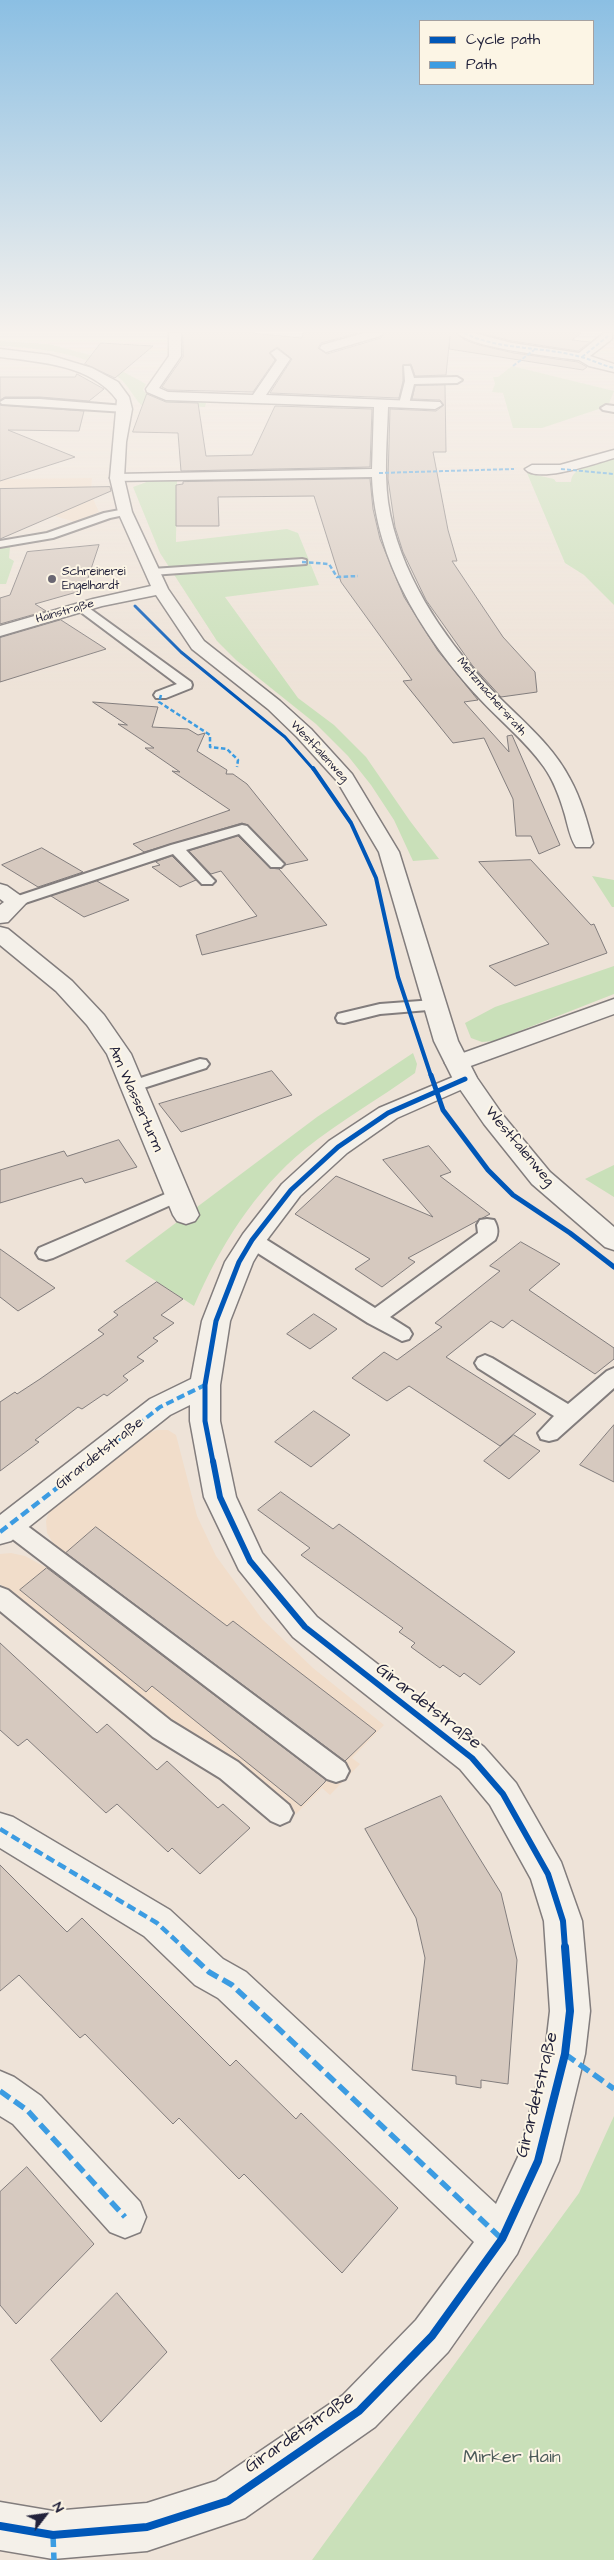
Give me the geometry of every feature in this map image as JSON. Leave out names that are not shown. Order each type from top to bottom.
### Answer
[{"type":"street","name":"Westfalenweg","points":[[118,452],[117,478],[125,512],[160,589],[180,619],[198,645],[274,706],[304,733],[345,778],[389,852],[434,1005],[461,1071],[493,1119],[541,1178],[614,1241]]},
{"type":"street","name":"Metzmachersrath","points":[[379,452],[381,504],[393,551],[418,601],[450,649],[482,689],[555,768],[571,800],[583,843]]},
{"type":"street","points":[[532,469],[561,470],[614,454]]},
{"type":"street","points":[[117,478],[379,473]]},
{"type":"street","name":"Hainstraße","points":[[0,631],[90,604],[160,589]]},
{"type":"street","points":[[90,604],[153,610],[180,619]]},
{"type":"street","points":[[0,917],[9,896]]},
{"type":"street","name":"Am Wasserturm","points":[[0,934],[64,986],[96,1020],[119,1054],[181,1205]]},
{"type":"street","points":[[461,1071],[614,1006]]},
{"type":"street","name":"Girardetstraße","points":[[0,2526],[53,2536],[147,2527],[228,2501],[360,2411],[432,2336],[502,2239],[538,2161],[565,2054],[570,2011],[563,1921],[548,1874],[503,1794],[472,1758],[305,1627],[250,1561],[220,1497],[205,1421],[205,1385],[216,1321],[239,1262],[252,1240],[291,1190],[338,1147],[388,1113],[461,1071]]},
{"type":"street","name":"Girardetstraße","points":[[3,1528],[160,1407],[205,1385]]},
{"type":"street","points":[[0,1829],[157,1924],[209,1972],[232,1986],[502,2239]]},
{"type":"street","points":[[0,2091],[27,2110],[125,2217]]},
{"type":"lane","points":[[0,544],[50,536],[108,515],[125,512]]},
{"type":"lane","points":[[152,572],[302,562]]},
{"type":"lane","points":[[90,604],[186,685],[161,695]]},
{"type":"lane","points":[[9,896],[242,829],[276,864]]},
{"type":"lane","points":[[176,848],[207,881]]},
{"type":"lane","points":[[344,1018],[380,1009],[434,1005]]},
{"type":"lane","points":[[131,1087],[200,1064]]},
{"type":"lane","points":[[46,1253],[181,1205]]},
{"type":"lane","points":[[375,1318],[488,1235],[487,1225]]},
{"type":"lane","points":[[252,1240],[402,1334]]},
{"type":"lane","points":[[485,1363],[570,1415]]},
{"type":"lane","points":[[549,1433],[614,1376]]},
{"type":"lane","points":[[3,1528],[336,1771]]},
{"type":"lane","points":[[0,1597],[162,1729],[229,1770],[280,1813]]},
{"type":"shaded area","points":[[92,478],[91,494],[99,512],[75,522],[0,500],[0,479]]},
{"type":"shaded area","points":[[157,1430],[168,1430],[176,1435],[197,1516],[216,1556],[262,1619],[313,1668],[384,1725],[352,1758],[360,1764],[330,1795],[322,1788],[296,1814],[223,1755],[170,1721],[0,1584],[0,1554],[11,1553],[25,1556],[47,1568],[66,1553],[53,1543],[47,1533],[46,1521],[49,1511],[138,1437]]},
{"type":"green space","points":[[614,457],[614,605],[584,575],[565,563],[527,473],[554,479],[556,482],[571,482],[572,477],[581,468]]},
{"type":"green space","points":[[152,480],[177,480],[176,542],[287,529],[298,533],[319,585],[225,597],[298,698],[334,725],[366,757],[439,859],[413,861],[394,820],[371,785],[348,756],[316,724],[236,660],[217,641],[160,553],[133,487]]},
{"type":"green space","points":[[0,547],[10,547],[9,558],[14,561],[6,584],[0,584]]},
{"type":"green space","points":[[592,876],[614,880],[614,907],[612,907]]},
{"type":"green space","points":[[614,966],[614,994],[494,1041],[482,1042],[471,1038],[465,1023],[495,1007]]},
{"type":"green space","points":[[413,1053],[417,1064],[415,1073],[305,1149],[287,1165],[254,1201],[215,1262],[194,1306],[125,1261],[317,1117]]},
{"type":"green space","points":[[614,1165],[614,1197],[585,1179]]},
{"type":"green space","name":"Mirker Hain","points":[[614,2116],[614,2560],[312,2560],[579,2193]]},
{"type":"building","points":[[0,452],[64,452],[75,457],[0,481]]},
{"type":"building","points":[[180,452],[205,452],[206,456],[252,455],[253,452],[371,452],[370,467],[181,471]]},
{"type":"building","points":[[389,452],[433,452],[448,530],[457,561],[452,561],[503,637],[535,672],[537,692],[501,697],[472,665],[426,600],[403,552],[395,527],[388,479]]},
{"type":"building","points":[[370,479],[373,509],[380,539],[404,597],[438,651],[478,700],[464,702],[509,752],[507,736],[512,735],[560,845],[539,854],[531,836],[516,836],[513,799],[484,738],[453,743],[403,681],[412,680],[341,582],[314,496],[218,497],[219,526],[176,526],[176,485],[183,484],[183,482]]},
{"type":"building","points":[[110,487],[111,491],[0,539],[0,489]]},
{"type":"building","points":[[99,545],[84,590],[35,604],[46,611],[0,624],[0,598],[10,595],[27,552]]},
{"type":"building","points":[[61,620],[106,649],[0,682],[0,638]]},
{"type":"building","points":[[93,702],[158,707],[152,727],[188,729],[198,735],[205,733],[197,751],[227,770],[226,774],[233,774],[247,784],[308,860],[285,865],[248,825],[242,823],[144,852],[133,844],[230,810],[172,771],[180,772],[145,748],[154,748],[118,724],[127,725]]},
{"type":"building","points":[[238,836],[270,868],[279,869],[327,925],[202,955],[196,935],[257,916],[221,871],[211,874],[189,851]]},
{"type":"building","points":[[42,848],[83,872],[38,887],[2,865]]},
{"type":"building","points":[[172,856],[196,880],[180,887],[152,867],[160,865],[156,862]]},
{"type":"building","points":[[531,860],[591,925],[594,924],[607,953],[515,986],[489,966],[549,944],[479,862]]},
{"type":"building","points":[[97,881],[129,900],[84,917],[51,896]]},
{"type":"building","points":[[272,1071],[292,1095],[181,1132],[159,1104]]},
{"type":"building","points":[[119,1140],[137,1167],[85,1183],[82,1178],[0,1203],[0,1170],[64,1151],[67,1156]]},
{"type":"building","points":[[429,1146],[451,1172],[440,1176],[490,1214],[408,1258],[415,1262],[382,1287],[355,1269],[370,1259],[295,1214],[336,1176],[433,1217],[383,1160]]},
{"type":"building","points":[[521,1242],[560,1264],[529,1290],[614,1348],[614,1359],[595,1374],[512,1320],[503,1328],[491,1321],[446,1357],[536,1414],[500,1446],[409,1386],[387,1401],[352,1378],[384,1352],[397,1360],[442,1327],[435,1323],[500,1271],[490,1266]]},
{"type":"building","points":[[0,1249],[55,1288],[18,1311],[0,1297]]},
{"type":"building","points":[[157,1282],[183,1299],[161,1315],[174,1323],[153,1338],[158,1341],[137,1357],[144,1361],[123,1376],[128,1380],[107,1396],[104,1394],[82,1409],[78,1407],[35,1440],[39,1442],[0,1471],[0,1402],[15,1392],[17,1394],[40,1379],[104,1334],[98,1330],[118,1315],[114,1312]]},
{"type":"building","points":[[314,1314],[337,1329],[310,1349],[287,1334]]},
{"type":"building","points":[[314,1411],[350,1435],[311,1467],[275,1442]]},
{"type":"building","points":[[614,1425],[614,1482],[580,1465]]},
{"type":"building","points":[[514,1435],[540,1451],[509,1479],[484,1461]]},
{"type":"building","points":[[281,1492],[333,1529],[339,1524],[515,1652],[480,1685],[464,1673],[460,1677],[443,1665],[440,1668],[411,1647],[415,1643],[399,1632],[403,1628],[301,1555],[310,1548],[258,1510]]},
{"type":"building","points":[[96,1527],[227,1626],[233,1621],[376,1731],[345,1761],[66,1553]]},
{"type":"building","points":[[47,1568],[326,1780],[325,1782],[301,1806],[152,1686],[146,1692],[20,1590]]},
{"type":"building","points":[[0,1643],[97,1733],[107,1724],[157,1770],[167,1761],[218,1808],[223,1804],[250,1828],[200,1874],[172,1848],[168,1852],[117,1804],[106,1813],[27,1739],[18,1746],[0,1730]]},
{"type":"building","points":[[441,1796],[501,1893],[517,1960],[508,2084],[481,2080],[481,2088],[456,2084],[456,2076],[412,2070],[425,1958],[416,1918],[365,1829]]},
{"type":"building","points":[[0,1865],[67,1932],[82,1918],[230,2066],[236,2060],[296,2119],[301,2113],[398,2208],[342,2273],[244,2174],[239,2179],[179,2118],[173,2124],[85,2034],[80,2038],[19,1975],[0,1991]]},
{"type":"building","points":[[27,2167],[94,2244],[16,2324],[0,2305],[0,2192]]},
{"type":"building","points":[[117,2293],[167,2352],[101,2422],[51,2360]]},
{"type":"marked path","points":[[379,473],[514,469]]},
{"type":"marked path","points":[[561,469],[614,474]]},
{"type":"marked path","points":[[302,562],[329,564],[337,577],[358,576]]},
{"type":"marked path","points":[[161,695],[159,702],[210,735],[210,747],[227,749],[238,760],[237,767]]},
{"type":"marked path","points":[[0,1532],[160,1407],[205,1385]]},
{"type":"marked path","points":[[0,1829],[157,1923],[209,1972],[232,1985],[502,2239]]},
{"type":"marked path","points":[[565,2054],[614,2089]]},
{"type":"marked path","points":[[0,2091],[27,2110],[125,2217]]},
{"type":"marked path","points":[[53,2535],[54,2560]]},
{"type":"cycle path","points":[[135,606],[181,652],[285,737],[329,789],[351,823],[376,878],[398,977],[443,1110],[488,1170],[513,1195],[570,1233],[614,1267]]},
{"type":"cycle path","points":[[0,2526],[53,2535],[147,2527],[228,2501],[359,2411],[432,2336],[502,2239],[538,2161],[565,2054],[570,2011],[563,1921],[548,1874],[503,1794],[472,1758],[305,1627],[250,1561],[220,1497],[205,1421],[205,1385],[216,1321],[239,1262],[252,1240],[291,1190],[338,1147],[388,1113],[465,1079]]},
{"type":"place","name":"Schreinerei Engelhardt","points":[[52,579]]}]
